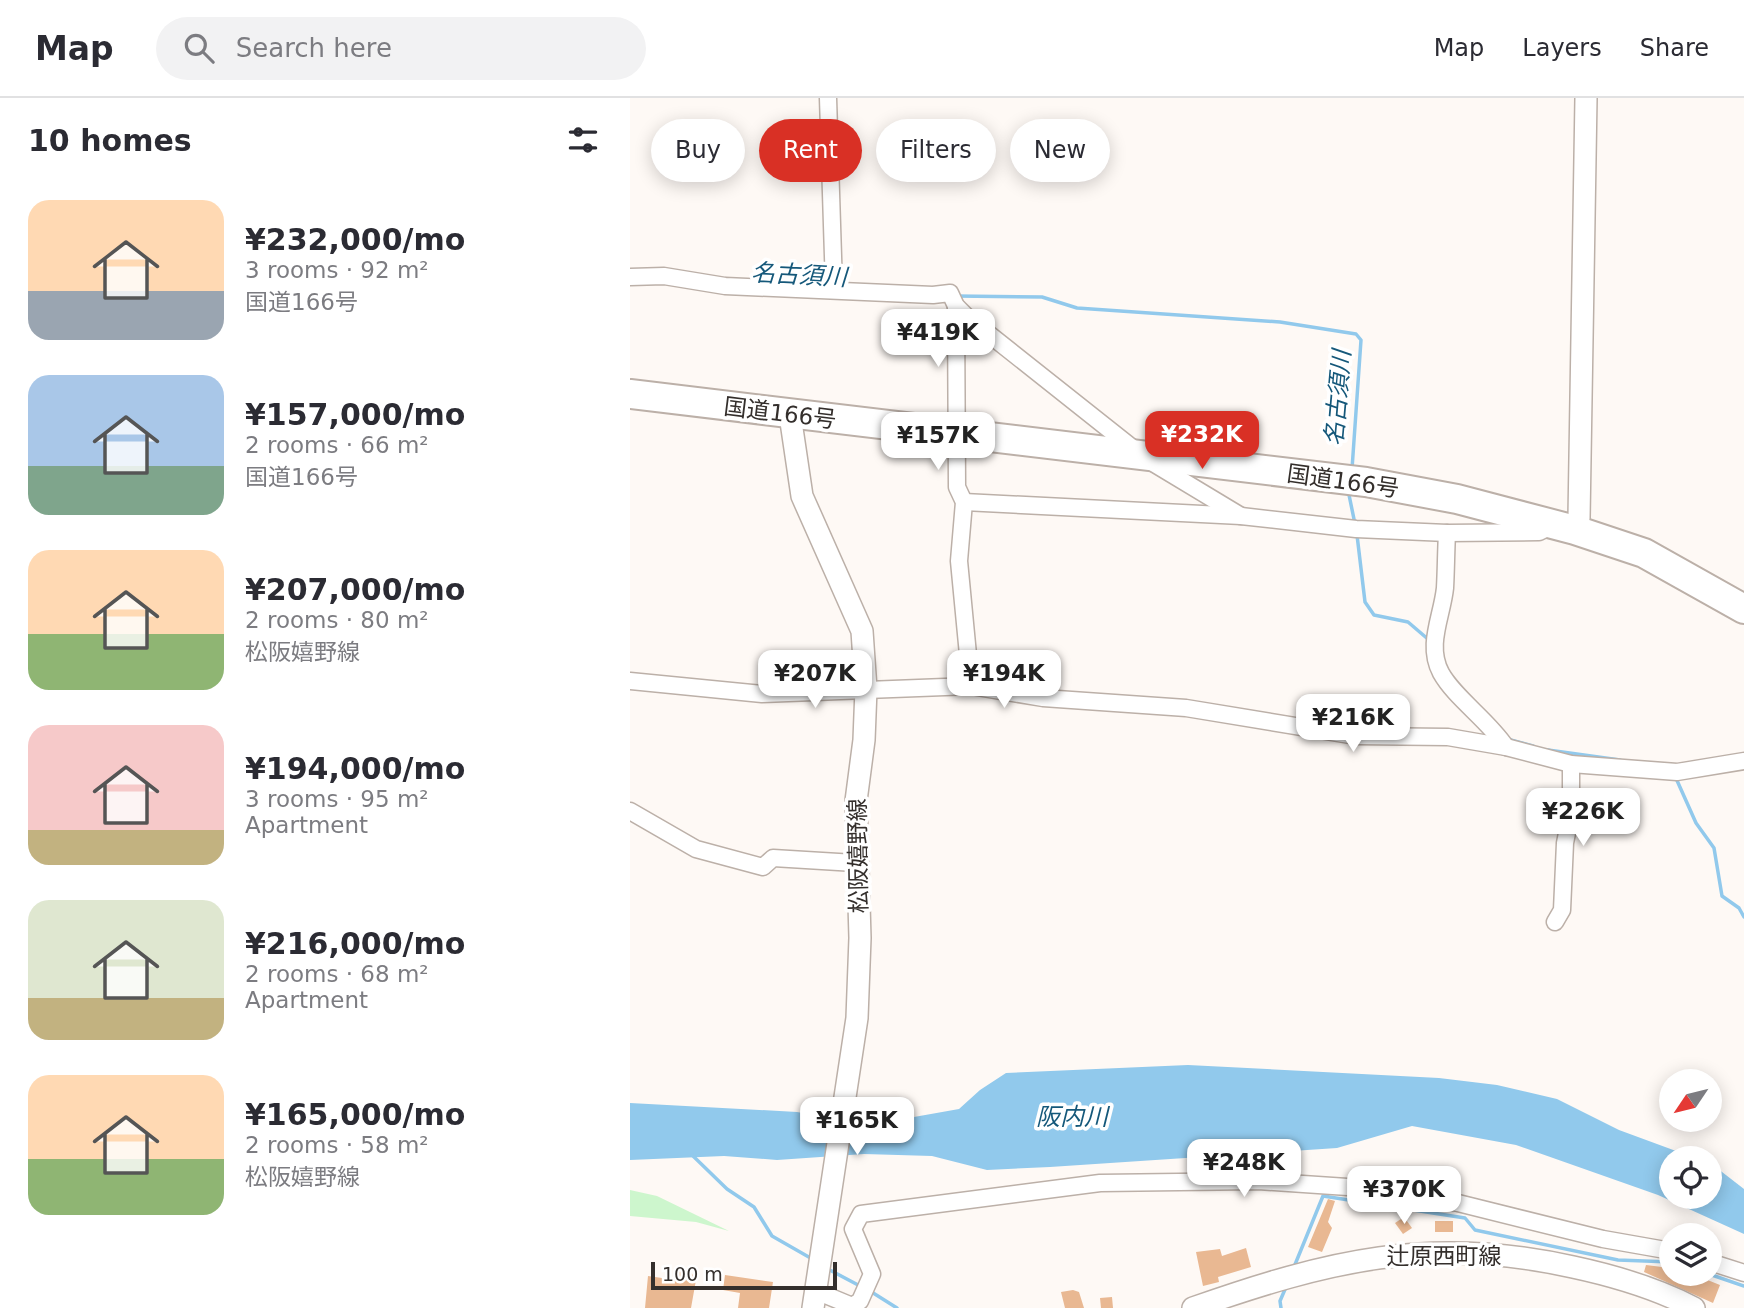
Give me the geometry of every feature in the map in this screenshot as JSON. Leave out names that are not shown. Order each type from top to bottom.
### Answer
[{"type":"highway","name":"国道166号","points":[[630,394],[1366,482],[1457,499],[1565,527],[1644,553],[1744,608]]},
{"type":"main road","points":[[1565,527],[1579,518],[1586,98]]},
{"type":"main road","name":"松阪嬉野線","points":[[790,415],[802,496],[862,631],[866,689],[864,740],[857,789],[855,863],[860,938],[857,1018],[815,1299]]},
{"type":"main road","name":"辻原西町線","points":[[1193,1308],[1290,1276],[1396,1254],[1495,1254],[1559,1264],[1632,1282],[1694,1308]]},
{"type":"street","points":[[828,98],[834,288]]},
{"type":"street","points":[[630,277],[664,276],[725,286],[834,288],[954,302],[1144,457],[1241,516]]},
{"type":"street","points":[[954,302],[957,487],[964,502],[959,561],[971,686]]},
{"type":"street","points":[[964,502],[1241,516],[1356,529],[1447,533],[1539,531],[1565,527]]},
{"type":"street","points":[[1447,533],[1444,590],[1436,628],[1434,655],[1442,674],[1502,742]]},
{"type":"street","points":[[630,681],[762,694],[971,686],[1044,698],[1186,708],[1356,736],[1448,737],[1502,742],[1571,764],[1671,772],[1744,761]]},
{"type":"street","points":[[1555,922],[1562,910],[1565,843],[1571,813],[1571,764]]},
{"type":"street","points":[[630,811],[696,849],[763,867],[773,858],[855,863]]},
{"type":"street","points":[[815,1299],[852,1306],[860,1301],[871,1281],[872,1274],[853,1228],[861,1214],[1113,1182],[1230,1180],[1377,1189],[1458,1203],[1603,1239],[1659,1249]]},
{"type":"street","points":[[1722,1266],[1744,1273]]},
{"type":"green space","points":[[630,1190],[657,1196],[729,1231],[696,1222],[630,1216]]},
{"type":"water","name":"阪内川","points":[[1188,1065],[1439,1078],[1497,1085],[1557,1099],[1619,1130],[1662,1146],[1659,1146],[1659,1195],[1516,1145],[1412,1126],[1337,1148],[987,1170],[932,1156],[864,1154],[777,1160],[724,1156],[630,1160],[630,1103],[797,1112],[869,1125],[959,1109],[980,1090],[1006,1073]]},
{"type":"water","name":"阪内川","points":[[1722,1172],[1744,1189],[1744,1234],[1689,1209],[1722,1209]]},
{"type":"building","points":[[1328,1199],[1335,1201],[1328,1222],[1332,1228],[1322,1252],[1308,1247]]},
{"type":"building","points":[[1404,1217],[1412,1228],[1403,1234],[1395,1223]]},
{"type":"building","points":[[1435,1221],[1453,1221],[1453,1232],[1435,1232]]},
{"type":"building","points":[[1246,1248],[1251,1267],[1218,1277],[1219,1282],[1203,1286],[1196,1252],[1220,1249],[1222,1256]]},
{"type":"building","points":[[1646,1265],[1659,1267],[1659,1279],[1644,1272]]},
{"type":"building","points":[[677,1271],[691,1272],[696,1280],[691,1308],[645,1308],[648,1276],[676,1280]]},
{"type":"building","points":[[725,1275],[773,1282],[769,1308],[738,1308],[740,1293],[723,1290]]},
{"type":"building","points":[[1675,1286],[1720,1286],[1713,1303]]},
{"type":"building","points":[[1061,1292],[1079,1292],[1084,1308],[1065,1308]]},
{"type":"building","points":[[1112,1297],[1113,1308],[1101,1308],[1100,1298]]},
{"type":"waterway","name":"名古須川","points":[[955,296],[1042,297],[1077,308],[1280,322],[1356,334],[1361,340],[1352,469]]},
{"type":"waterway","name":"名古須川","points":[[1348,490],[1355,524]]},
{"type":"waterway","name":"名古須川","points":[[1357,535],[1365,602],[1374,615],[1408,622],[1429,640]]},
{"type":"waterway","name":"名古須川","points":[[1507,739],[1533,746]]},
{"type":"waterway","name":"名古須川","points":[[1548,750],[1620,760]]},
{"type":"waterway","name":"名古須川","points":[[1675,776],[1696,823],[1714,848],[1722,896],[1739,908],[1744,917]]},
{"type":"waterway","points":[[692,1155],[727,1189],[754,1207],[772,1236],[814,1260]]},
{"type":"waterway","points":[[1294,1267],[1323,1196],[1465,1218],[1475,1230],[1618,1260],[1659,1262]]},
{"type":"waterway","points":[[826,1268],[860,1286]]},
{"type":"waterway","points":[[1722,1278],[1744,1286]]},
{"type":"waterway","points":[[1281,1308],[1280,1301],[1286,1287]]},
{"type":"waterway","points":[[870,1291],[897,1308]]}]
